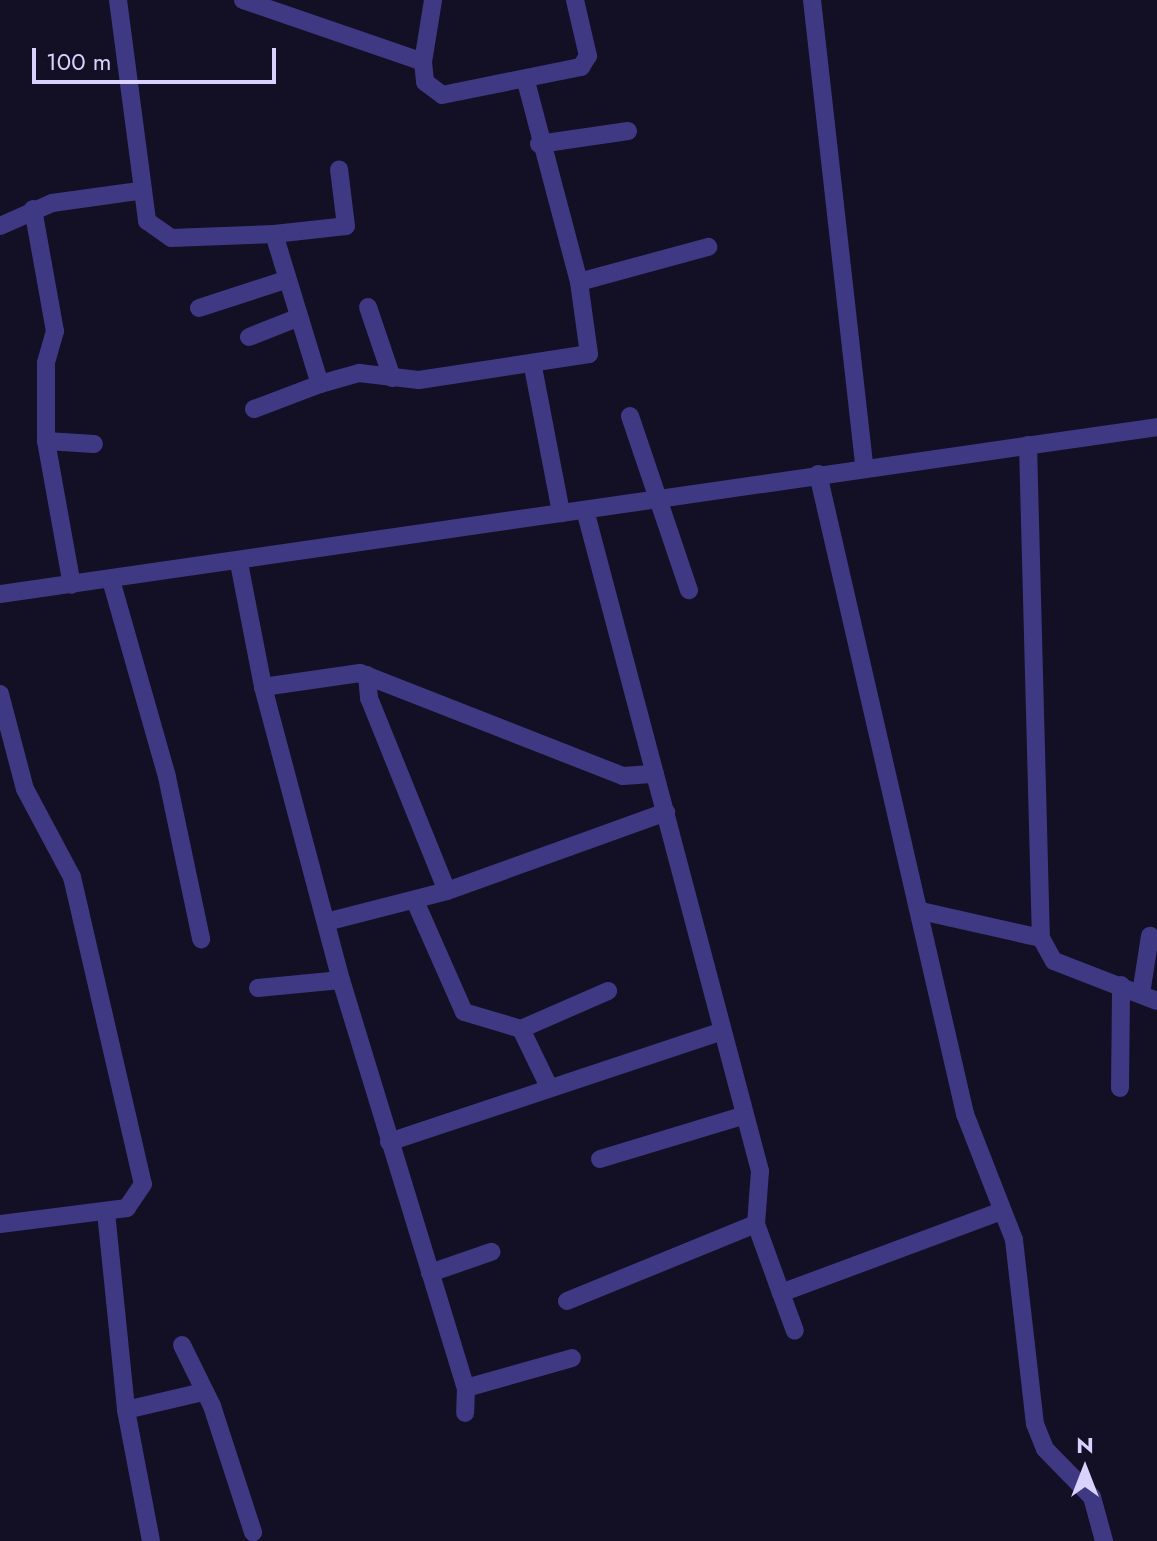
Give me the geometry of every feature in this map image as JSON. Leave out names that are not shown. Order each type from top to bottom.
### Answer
[{"type":"street","points":[[118,0],[139,191],[147,221],[171,238],[274,234],[346,226],[339,169]]},
{"type":"street","points":[[243,0],[423,62]]},
{"type":"street","points":[[433,0],[423,62],[425,82],[442,95],[526,82],[586,63],[575,0]]},
{"type":"street","points":[[812,0],[864,467]]},
{"type":"street","points":[[254,409],[359,373],[392,378],[533,367],[589,354],[579,282],[539,144],[526,82]]},
{"type":"street","points":[[539,144],[628,131]]},
{"type":"street","points":[[0,226],[33,209],[139,191]]},
{"type":"street","points":[[33,209],[54,316],[44,386],[46,441],[72,585]]},
{"type":"street","points":[[274,234],[285,280],[320,384]]},
{"type":"street","points":[[579,282],[708,247]]},
{"type":"street","points":[[199,308],[285,280]]},
{"type":"street","points":[[368,307],[392,378]]},
{"type":"street","points":[[249,337],[297,318]]},
{"type":"street","points":[[533,367],[561,513]]},
{"type":"street","points":[[630,416],[689,590]]},
{"type":"street","points":[[0,594],[239,563],[864,467],[1157,427]]},
{"type":"street","points":[[46,441],[94,444]]},
{"type":"street","points":[[1028,445],[1041,938],[1054,961],[1149,998],[1150,936]]},
{"type":"street","points":[[818,474],[921,911],[965,1114],[1019,1263],[1035,1424],[1045,1449],[1092,1497],[1104,1541]]},
{"type":"street","points":[[585,510],[666,812],[742,1116],[760,1171],[756,1224],[795,1331]]},
{"type":"street","points":[[239,563],[263,687],[341,980],[466,1388],[465,1413]]},
{"type":"street","points":[[111,580],[167,777],[201,939]]},
{"type":"street","points":[[263,687],[335,672],[367,675],[623,776],[655,774]]},
{"type":"street","points":[[367,675],[369,698],[447,891]]},
{"type":"street","points":[[0,694],[25,789],[72,877],[140,1158],[142,1195],[106,1212],[0,1224]]},
{"type":"street","points":[[326,922],[447,891],[666,812]]},
{"type":"street","points":[[415,901],[464,1012],[521,1029],[608,991]]},
{"type":"street","points":[[921,911],[1041,938]]},
{"type":"street","points":[[258,988],[341,980]]},
{"type":"street","points":[[1120,1088],[1121,985]]},
{"type":"street","points":[[521,1029],[549,1087]]},
{"type":"street","points":[[389,1142],[722,1031]]},
{"type":"street","points":[[600,1159],[742,1116]]},
{"type":"street","points":[[781,1293],[1001,1211]]},
{"type":"street","points":[[106,1212],[126,1410],[151,1541]]},
{"type":"street","points":[[567,1301],[756,1224]]},
{"type":"street","points":[[430,1273],[491,1252]]},
{"type":"street","points":[[182,1345],[203,1392],[253,1532]]},
{"type":"street","points":[[466,1388],[572,1358]]},
{"type":"street","points":[[126,1410],[203,1392]]}]
